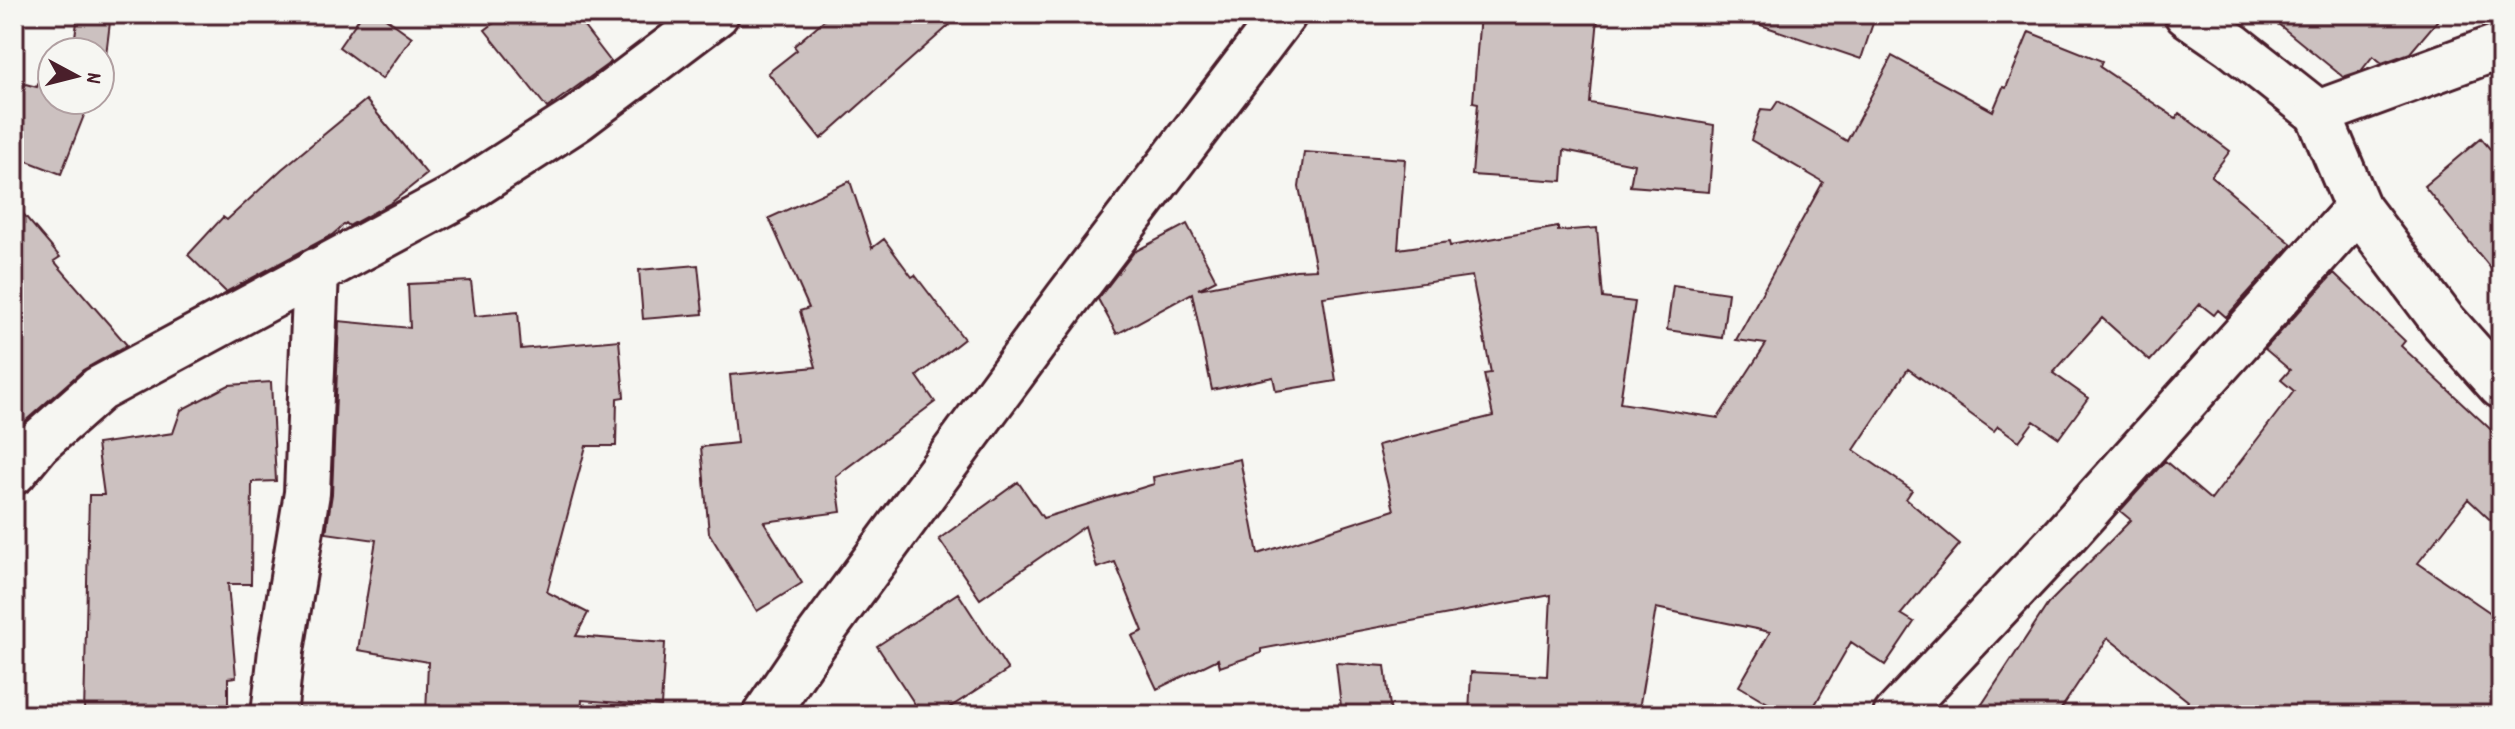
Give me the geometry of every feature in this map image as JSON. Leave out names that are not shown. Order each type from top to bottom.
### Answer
[{"type":"street","points":[[14,472],[38,443],[99,389],[456,197],[577,119],[716,14]]},
{"type":"street","points":[[765,715],[816,640],[1067,299],[1284,14]]},
{"type":"street","points":[[2187,14],[2318,113],[2358,208],[2443,321],[2501,386]]},
{"type":"street","points":[[2318,113],[2501,46]]},
{"type":"street","points":[[1896,715],[2065,535],[2358,208]]},
{"type":"street","points":[[274,715],[281,651],[307,493],[316,271]]},
{"type":"building","points":[[78,14],[111,14],[108,36],[75,36]]},
{"type":"building","points":[[362,14],[380,14],[412,37],[382,79],[339,47]]},
{"type":"building","points":[[506,14],[574,14],[611,62],[547,108],[485,30]]},
{"type":"building","points":[[831,14],[962,14],[821,139],[768,73],[797,50],[794,46]]},
{"type":"building","points":[[1480,14],[1598,18],[1590,103],[1714,125],[1709,192],[1630,186],[1634,164],[1564,150],[1562,181],[1472,175],[1478,103],[1473,102]]},
{"type":"building","points":[[1747,14],[1876,14],[1861,59],[1746,20]]},
{"type":"building","points":[[2266,14],[2443,14],[2410,53],[2382,63],[2373,56],[2361,71],[2343,77]]},
{"type":"building","points":[[2029,32],[2102,61],[2100,67],[2176,118],[2179,113],[2230,151],[2211,176],[2292,244],[2226,317],[2218,310],[2214,315],[2200,304],[2150,361],[2102,318],[2053,373],[2088,398],[2059,438],[2034,421],[2019,441],[1998,426],[1994,431],[1908,369],[1854,450],[1912,490],[1906,499],[1960,544],[1901,614],[1914,622],[1885,665],[1851,642],[1809,715],[1788,715],[1739,686],[1770,632],[1656,608],[1638,715],[1469,715],[1471,672],[1547,676],[1551,595],[1261,649],[1261,653],[1220,667],[1218,659],[1157,689],[1132,636],[1143,631],[1115,562],[1097,568],[1085,526],[980,599],[939,539],[1018,482],[1043,518],[1154,484],[1153,477],[1240,459],[1258,554],[1394,510],[1378,445],[1493,416],[1484,374],[1491,373],[1472,276],[1323,297],[1336,381],[1276,391],[1273,377],[1212,390],[1192,293],[1117,334],[1098,299],[1134,252],[1187,224],[1216,280],[1198,289],[1316,269],[1299,187],[1304,152],[1405,159],[1398,249],[1449,242],[1450,246],[1558,227],[1558,231],[1597,228],[1603,298],[1635,302],[1620,403],[1718,418],[1766,344],[1736,340],[1823,182],[1751,140],[1761,109],[1772,110],[1778,101],[1847,141],[1892,56],[1993,111]]},
{"type":"building","points":[[14,81],[36,87],[36,116],[84,116],[61,174],[14,156]]},
{"type":"building","points":[[366,100],[427,174],[391,203],[349,226],[346,223],[332,235],[226,292],[188,255],[223,217],[227,220],[282,169]]},
{"type":"building","points":[[2481,138],[2501,162],[2501,281],[2424,186]]},
{"type":"building","points":[[850,181],[872,248],[884,239],[964,339],[917,376],[935,402],[836,476],[841,512],[764,522],[802,583],[757,611],[709,533],[701,447],[737,443],[730,375],[816,367],[800,311],[809,308],[769,218]]},
{"type":"building","points":[[14,203],[60,257],[54,261],[127,345],[83,370],[23,423],[14,413]]},
{"type":"building","points":[[698,265],[703,314],[643,319],[639,270]]},
{"type":"building","points":[[2334,273],[2405,341],[2401,346],[2501,439],[2501,530],[2468,499],[2418,563],[2501,620],[2501,715],[2180,715],[2188,701],[2108,638],[2057,715],[1975,715],[2048,604],[2131,520],[2120,511],[2165,461],[2211,500],[2294,391],[2281,380],[2290,370],[2265,349]]},
{"type":"building","points":[[471,281],[475,316],[518,312],[521,349],[619,340],[624,397],[617,398],[616,446],[586,446],[547,592],[588,613],[576,636],[665,643],[661,706],[582,700],[581,715],[426,715],[428,662],[358,650],[376,540],[326,533],[332,494],[339,321],[410,328],[408,284]]},
{"type":"building","points":[[1673,285],[1728,293],[1722,338],[1667,330]]},
{"type":"building","points":[[271,382],[276,481],[252,482],[251,584],[228,584],[236,677],[228,678],[228,715],[84,715],[89,495],[104,495],[97,444],[173,433],[181,410],[229,385]]},
{"type":"building","points":[[958,593],[1008,670],[938,715],[922,715],[877,646]]},
{"type":"building","points":[[1336,663],[1385,666],[1391,715],[1342,715]]}]
